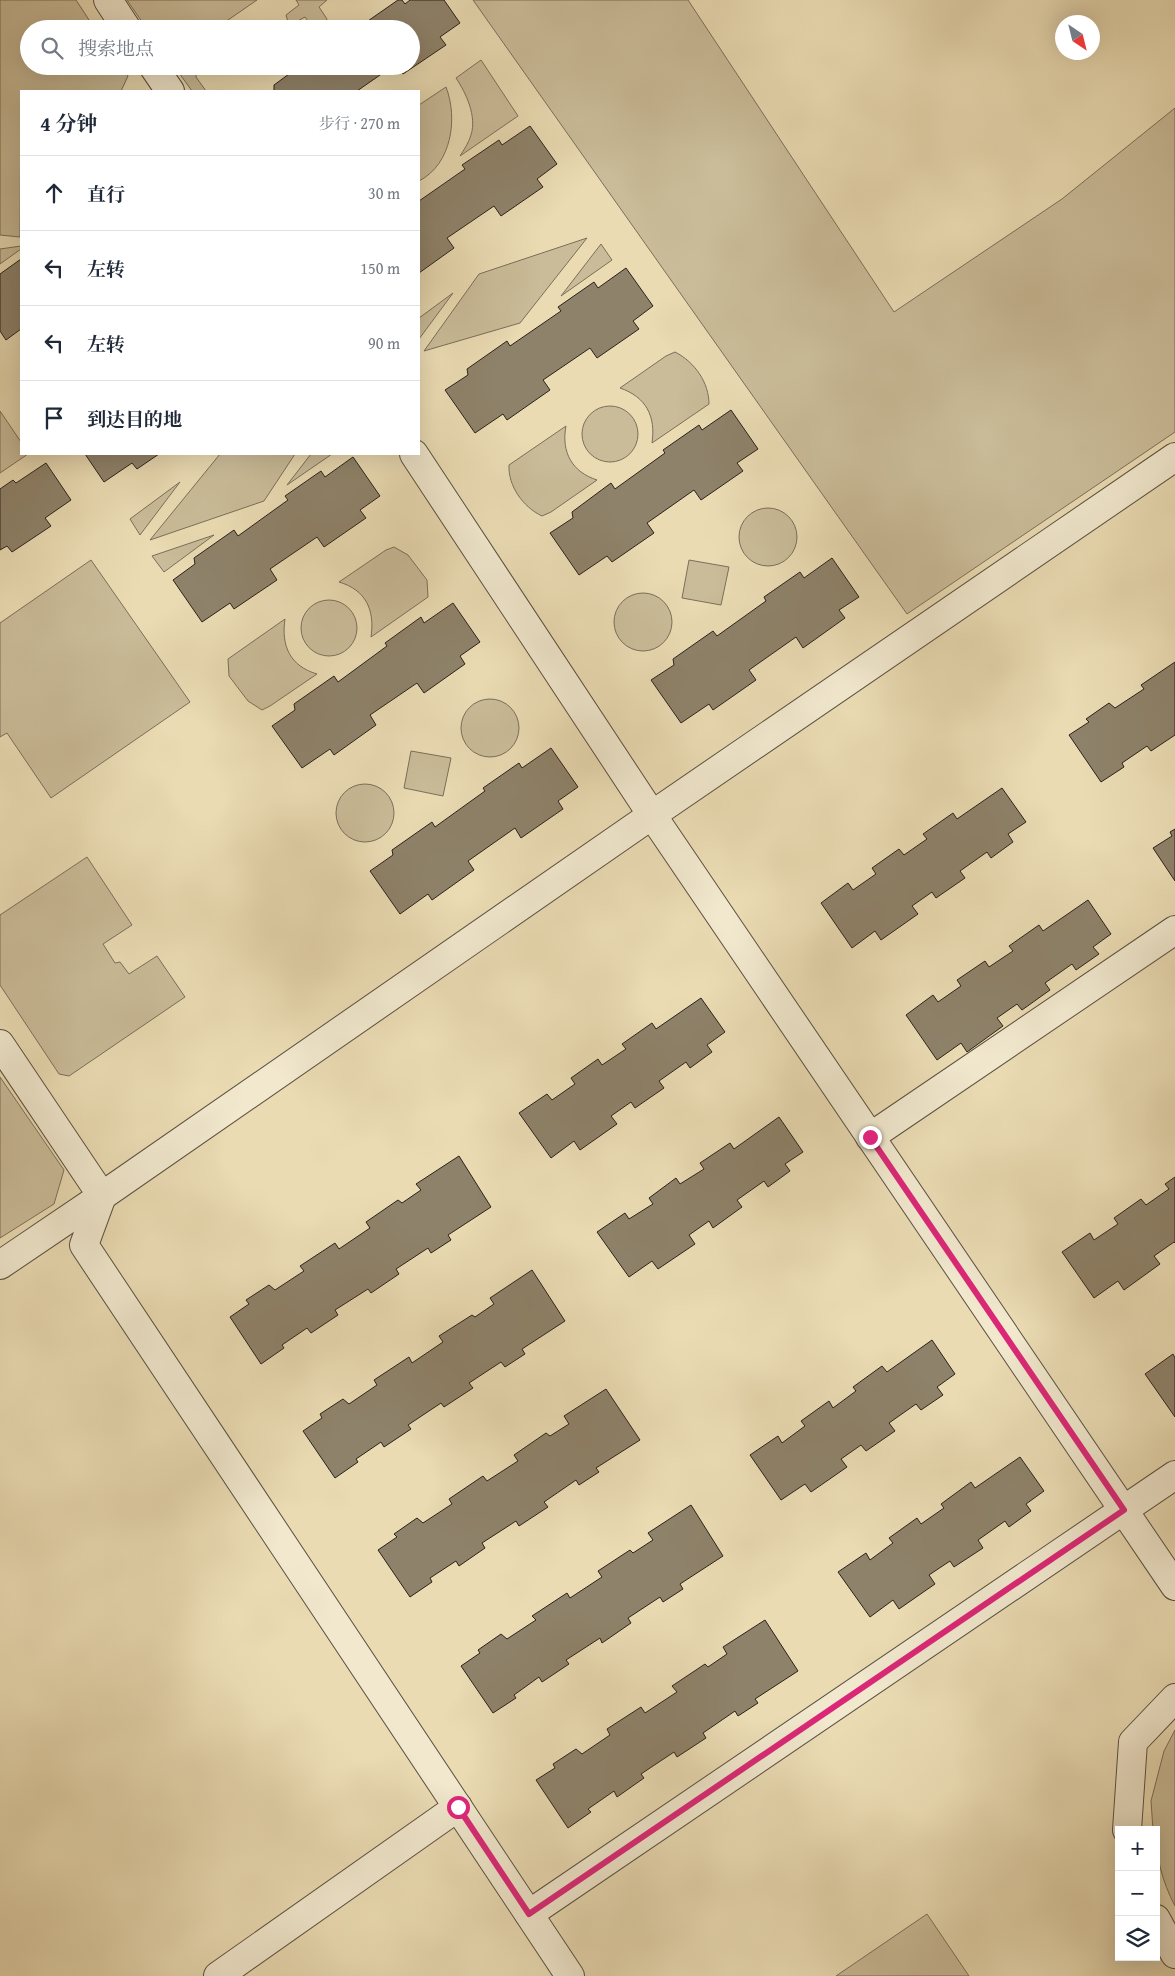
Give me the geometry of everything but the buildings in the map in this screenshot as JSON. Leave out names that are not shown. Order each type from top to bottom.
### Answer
[{"type":"lane","points":[[108,0],[122,20]]},
{"type":"lane","points":[[159,75],[169,90]]},
{"type":"lane","points":[[415,455],[652,815],[1175,1586]]},
{"type":"lane","points":[[0,1265],[1175,457]]},
{"type":"lane","points":[[870,1137],[1175,930]]},
{"type":"lane","points":[[0,1044],[102,1196]]},
{"type":"lane","points":[[102,1196],[84,1246],[570,1976]]},
{"type":"lane","points":[[529,1914],[1175,1475]]},
{"type":"lane","points":[[1127,1826],[1133,1742],[1175,1698]]},
{"type":"lane","points":[[218,1976],[458,1807]]},
{"type":"lane","points":[[1160,1926],[1175,1954]]},
{"type":"shaded area","points":[[0,0],[76,0],[89,20],[20,20],[20,75],[128,76],[121,90],[20,90],[20,237],[0,235]]},
{"type":"shaded area","points":[[127,0],[257,0],[228,20],[141,20]]},
{"type":"shaded area","points":[[296,0],[327,0],[319,7],[326,20],[307,20],[305,17],[299,20],[287,20],[286,15],[299,5]]},
{"type":"shaded area","points":[[473,0],[688,0],[894,312],[1062,199],[1175,108],[1175,432],[907,614]]},
{"type":"shaded area","points":[[481,60],[518,116],[460,156],[470,138],[473,120],[470,105],[456,78]]},
{"type":"shaded area","points":[[180,75],[196,75],[205,90],[191,90]]},
{"type":"shaded area","points":[[446,87],[450,99],[451,112],[449,139],[439,164],[420,180],[420,104]]},
{"type":"shaded area","points":[[587,238],[520,323],[424,351],[479,274]]},
{"type":"shaded area","points":[[601,244],[612,260],[561,296]]},
{"type":"shaded area","points":[[20,246],[20,250],[0,264],[0,249]]},
{"type":"shaded area","points":[[453,293],[420,338],[420,317]]},
{"type":"shaded area","points":[[675,352],[689,361],[700,374],[704,381],[709,404],[652,443],[652,424],[643,402],[620,388],[666,356]]},
{"type":"shaded area","points":[[610,406],[630,414],[638,434],[630,454],[610,462],[590,454],[582,434],[590,414]]},
{"type":"shaded area","points":[[0,411],[20,441],[20,455],[27,455],[0,473]]},
{"type":"shaded area","points":[[566,426],[565,444],[570,460],[581,472],[597,480],[551,512],[542,516],[529,507],[518,495],[511,481],[509,465]]},
{"type":"shaded area","points":[[219,455],[294,455],[264,501],[150,540]]},
{"type":"shaded area","points":[[310,455],[331,455],[287,485]]},
{"type":"shaded area","points":[[180,482],[140,535],[130,519]]},
{"type":"shaded area","points":[[768,508],[779,510],[792,521],[797,537],[795,548],[784,561],[768,566],[757,564],[744,553],[739,537],[741,526],[752,513]]},
{"type":"shaded area","points":[[214,535],[164,572],[152,556]]},
{"type":"shaded area","points":[[394,547],[408,555],[427,580],[428,597],[371,637],[371,618],[367,602],[356,590],[339,582],[386,550]]},
{"type":"shaded area","points":[[91,560],[190,702],[51,798],[7,733],[0,737],[0,623]]},
{"type":"shaded area","points":[[689,560],[729,567],[721,605],[682,598]]},
{"type":"shaded area","points":[[643,593],[654,595],[667,606],[672,622],[670,633],[659,646],[643,651],[632,649],[619,638],[614,622],[616,611],[627,598]]},
{"type":"shaded area","points":[[329,600],[340,602],[349,608],[355,617],[357,628],[355,639],[349,648],[340,654],[329,656],[318,654],[309,648],[303,639],[301,628],[303,617],[309,608],[318,602]]},
{"type":"shaded area","points":[[285,619],[285,638],[289,654],[300,666],[317,674],[262,710],[248,701],[229,676],[228,659]]},
{"type":"shaded area","points":[[490,699],[501,701],[514,712],[519,728],[517,739],[506,752],[490,757],[479,755],[466,744],[461,728],[463,717],[474,704]]},
{"type":"shaded area","points":[[411,751],[451,758],[443,796],[404,788]]},
{"type":"shaded area","points":[[365,784],[376,786],[389,797],[394,813],[392,824],[381,837],[365,842],[354,840],[341,829],[336,813],[338,802],[349,789]]},
{"type":"shaded area","points":[[87,857],[132,925],[103,944],[115,963],[120,962],[129,974],[157,956],[185,997],[69,1076],[59,1074],[0,985],[0,915]]},
{"type":"shaded area","points":[[0,1077],[64,1170],[54,1204],[0,1238]]},
{"type":"shaded area","points":[[1175,1730],[1175,1906],[1160,1864],[1160,1826],[1153,1826],[1151,1801],[1164,1751]]},
{"type":"shaded area","points":[[927,1914],[969,1976],[836,1976]]},
{"type":"route","points":[[458,1807],[529,1914],[1124,1510],[870,1137]]}]
